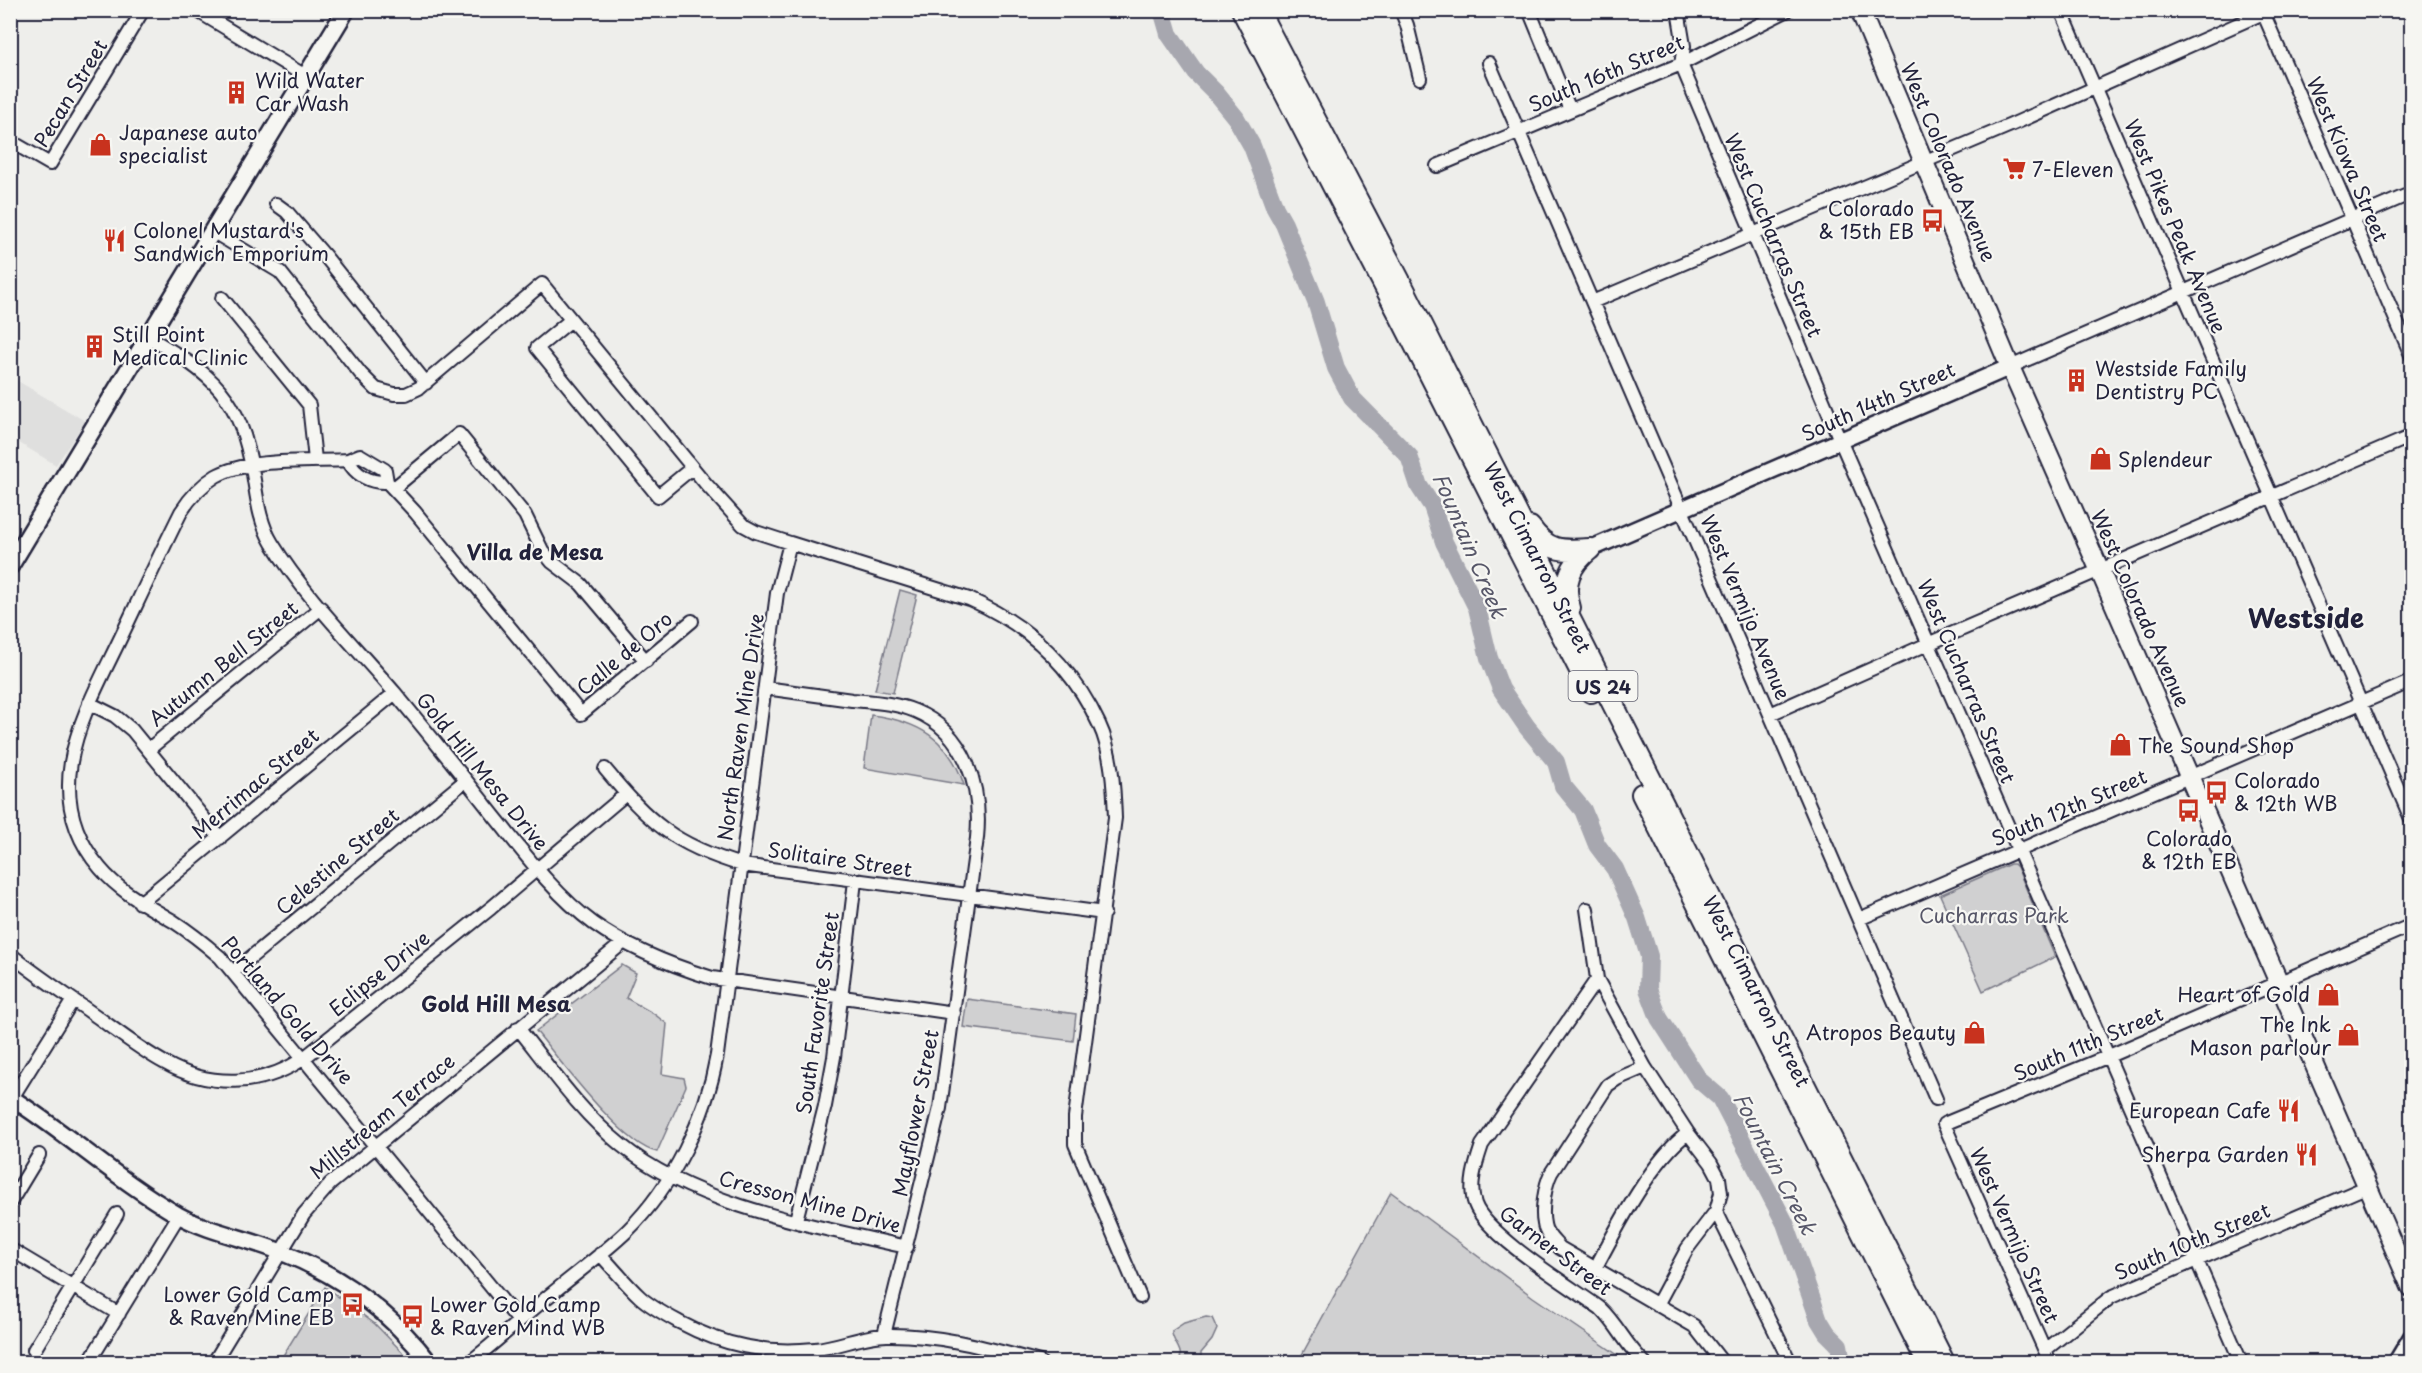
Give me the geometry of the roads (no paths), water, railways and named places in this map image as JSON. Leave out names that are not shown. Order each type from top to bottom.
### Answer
[{"type":"highway","name":"West Cimarron Street","points":[[1242,10],[1405,324],[1927,1362]]},
{"type":"highway","name":"West Cimarron Street","points":[[1258,10],[1404,289],[1944,1362]]},
{"type":"highway","points":[[1495,471],[1525,521],[1542,542],[1557,550],[1590,549]]},
{"type":"highway","points":[[1590,549],[1573,567],[1566,587],[1570,609],[1590,661]]},
{"type":"main road","points":[[10,566],[346,10]]},
{"type":"main road","name":"West Colorado Avenue","points":[[1860,10],[2010,367],[2412,1289]]},
{"type":"main road","points":[[2397,1362],[2412,1337]]},
{"type":"street","name":"Pecan Street","points":[[10,141],[50,165],[143,10]]},
{"type":"street","points":[[196,10],[306,77]]},
{"type":"street","points":[[1401,10],[1420,78]]},
{"type":"street","points":[[1529,10],[1570,110]]},
{"type":"street","name":"West Cucharras Street","points":[[1678,10],[1684,46],[1681,64],[1840,440],[2241,1362]]},
{"type":"street","name":"South 16th Street","points":[[1437,166],[1681,64],[1788,10]]},
{"type":"street","name":"West Pikes Peak Avenue","points":[[2061,10],[2412,821]]},
{"type":"street","points":[[1592,302],[2012,125],[2094,86],[2265,12]]},
{"type":"street","name":"West Kiowa Street","points":[[2265,12],[2412,357]]},
{"type":"street","name":"West Vermijo Avenue","points":[[1489,63],[1936,1099]]},
{"type":"street","name":"South 14th Street","points":[[1590,549],[2412,193]]},
{"type":"street","points":[[276,204],[295,220],[426,383]]},
{"type":"street","points":[[212,231],[280,272],[361,374],[376,389],[394,394],[406,394],[426,383],[542,284],[692,468],[743,525],[756,532],[969,599],[992,609],[1038,640],[1075,683],[1100,725],[1112,775],[1115,819],[1075,1117],[1075,1144],[1140,1297]]},
{"type":"street","points":[[222,298],[309,405],[315,460]]},
{"type":"street","points":[[571,320],[537,348],[650,487],[658,496],[692,468]]},
{"type":"street","name":"Gold Hill Mesa Drive","points":[[148,337],[193,364],[225,394],[240,421],[251,465],[257,504],[270,541],[321,608],[395,693],[537,869],[575,907],[624,942],[681,968],[726,981],[954,1013]]},
{"type":"street","points":[[390,485],[459,434],[525,515],[547,556],[582,584],[646,661]]},
{"type":"street","points":[[1770,714],[2412,436]]},
{"type":"street","name":"Portland Gold Drive","points":[[390,485],[385,470],[360,455],[348,460],[251,465],[216,476],[189,501],[181,512],[76,734],[70,759],[69,791],[72,809],[83,841],[99,867],[127,894],[203,942],[233,972],[519,1321]]},
{"type":"street","name":"Calle de Oro","points":[[390,485],[582,714],[692,621]]},
{"type":"street","name":"North Raven Mine Drive","points":[[470,1362],[627,1231],[654,1199],[669,1176],[689,1140],[710,1087],[717,1055],[777,593],[790,543]]},
{"type":"street","name":"Autumn Bell Street","points":[[149,749],[321,608]]},
{"type":"street","name":"South 12th Street","points":[[1859,919],[2412,681]]},
{"type":"street","name":"Mayflower Street","points":[[765,688],[912,710],[941,727],[961,750],[969,764],[977,790],[979,822],[940,1108],[884,1335]]},
{"type":"street","name":"Merrimac Street","points":[[140,903],[395,693]]},
{"type":"street","points":[[89,703],[115,716],[149,749],[220,838]]},
{"type":"street","name":"Solitaire Street","points":[[605,769],[652,822],[677,839],[702,851],[742,865],[1104,914]]},
{"type":"street","name":"Celestine Street","points":[[233,972],[466,780]]},
{"type":"street","name":"Eclipse Drive","points":[[10,954],[164,1063],[200,1078],[232,1081],[254,1080],[286,1070],[304,1058],[626,794]]},
{"type":"street","name":"South Favorite Street","points":[[796,1220],[825,1106],[842,997],[855,881]]},
{"type":"street","points":[[1587,909],[1597,979],[1644,1067],[1719,1178],[1721,1193],[1716,1211],[1686,1249],[1657,1305]]},
{"type":"street","name":"South 11th Street","points":[[1944,1124],[2109,1056],[2412,925]]},
{"type":"street","name":"Millstream Terrace","points":[[214,1362],[312,1202],[376,1145],[624,942]]},
{"type":"street","name":"Garner Street","points":[[1597,979],[1482,1145],[1475,1165],[1474,1203],[1484,1222],[1500,1236],[1600,1308],[1614,1321],[1631,1350],[1644,1362]]},
{"type":"street","points":[[73,1000],[11,1099],[138,1189],[179,1215],[211,1230],[281,1252],[321,1270],[358,1293],[388,1316],[429,1362]]},
{"type":"street","name":"Cresson Mine Drive","points":[[518,1028],[599,1125],[642,1161],[669,1176],[726,1201],[907,1247]]},
{"type":"street","points":[[1644,1067],[1608,1085],[1545,1184],[1544,1224],[1547,1233],[1560,1248],[1694,1326],[1722,1362]]},
{"type":"street","name":"West Vermijo Street","points":[[1944,1124],[2050,1362]]},
{"type":"street","points":[[1595,1269],[1621,1220],[1664,1157],[1676,1142],[1688,1133]]},
{"type":"street","points":[[10,1203],[39,1155]]},
{"type":"street","name":"South 10th Street","points":[[2044,1350],[2111,1297],[2366,1187]]},
{"type":"street","points":[[1716,1211],[1791,1362]]},
{"type":"street","points":[[34,1350],[117,1214]]},
{"type":"street","points":[[89,1362],[179,1215]]},
{"type":"street","points":[[10,1249],[118,1314]]},
{"type":"street","points":[[600,1254],[641,1298],[700,1334],[733,1345],[773,1351],[818,1349],[884,1335],[923,1336],[966,1343],[1040,1362]]},
{"type":"waterway","name":"Fountain Creek","points":[[1162,10],[1169,34],[1196,73],[1236,118],[1252,146],[1275,208],[1284,224],[1316,302],[1336,368],[1352,398],[1409,456],[1419,486],[1432,506],[1444,542],[1477,608],[1489,658],[1501,689],[1527,727],[1556,762],[1563,786],[1583,810],[1597,845],[1615,869],[1637,918],[1649,956],[1648,989],[1659,1018],[1699,1080],[1720,1098],[1785,1223],[1819,1320],[1827,1333],[1839,1345],[1842,1362]]},
{"type":"place","name":"Wild Water Car Wash","points":[[237,92]]},
{"type":"place","name":"Japanese auto specialist","points":[[101,144]]},
{"type":"place","name":"7-Eleven","points":[[2014,169]]},
{"type":"place","name":"Colorado & 15th EB","points":[[1932,220]]},
{"type":"place","name":"Colonel Mustard's Sandwich Emporium","points":[[115,241]]},
{"type":"place","name":"Still Point Medical Clinic","points":[[94,346]]},
{"type":"place","name":"Westside Family Dentistry PC","points":[[2077,380]]},
{"type":"place","name":"Splendeur","points":[[2100,459]]},
{"type":"place","name":"The Sound Shop","points":[[2120,745]]},
{"type":"place","name":"Colorado & 12th WB","points":[[2216,792]]},
{"type":"place","name":"Colorado & 12th EB","points":[[2189,811]]},
{"type":"place","name":"Heart of Gold","points":[[2328,994]]},
{"type":"place","name":"Atropos Beauty","points":[[1974,1032]]},
{"type":"place","name":"The Ink Mason parlour","points":[[2349,1035]]},
{"type":"place","name":"European Cafe","points":[[2289,1110]]},
{"type":"place","name":"Sherpa Garden","points":[[2307,1154]]},
{"type":"place","name":"Lower Gold Camp & Raven Mine EB","points":[[352,1305]]},
{"type":"place","name":"Lower Gold Camp & Raven Mind WB","points":[[412,1316]]},
{"type":"district","name":"Villa de Mesa","points":[[535,551]]},
{"type":"district","name":"Westside","points":[[2306,617]]},
{"type":"district","name":"Gold Hill Mesa","points":[[496,1003]]},
{"type":"park label","name":"Cucharras Park","points":[[1994,915]]}]
